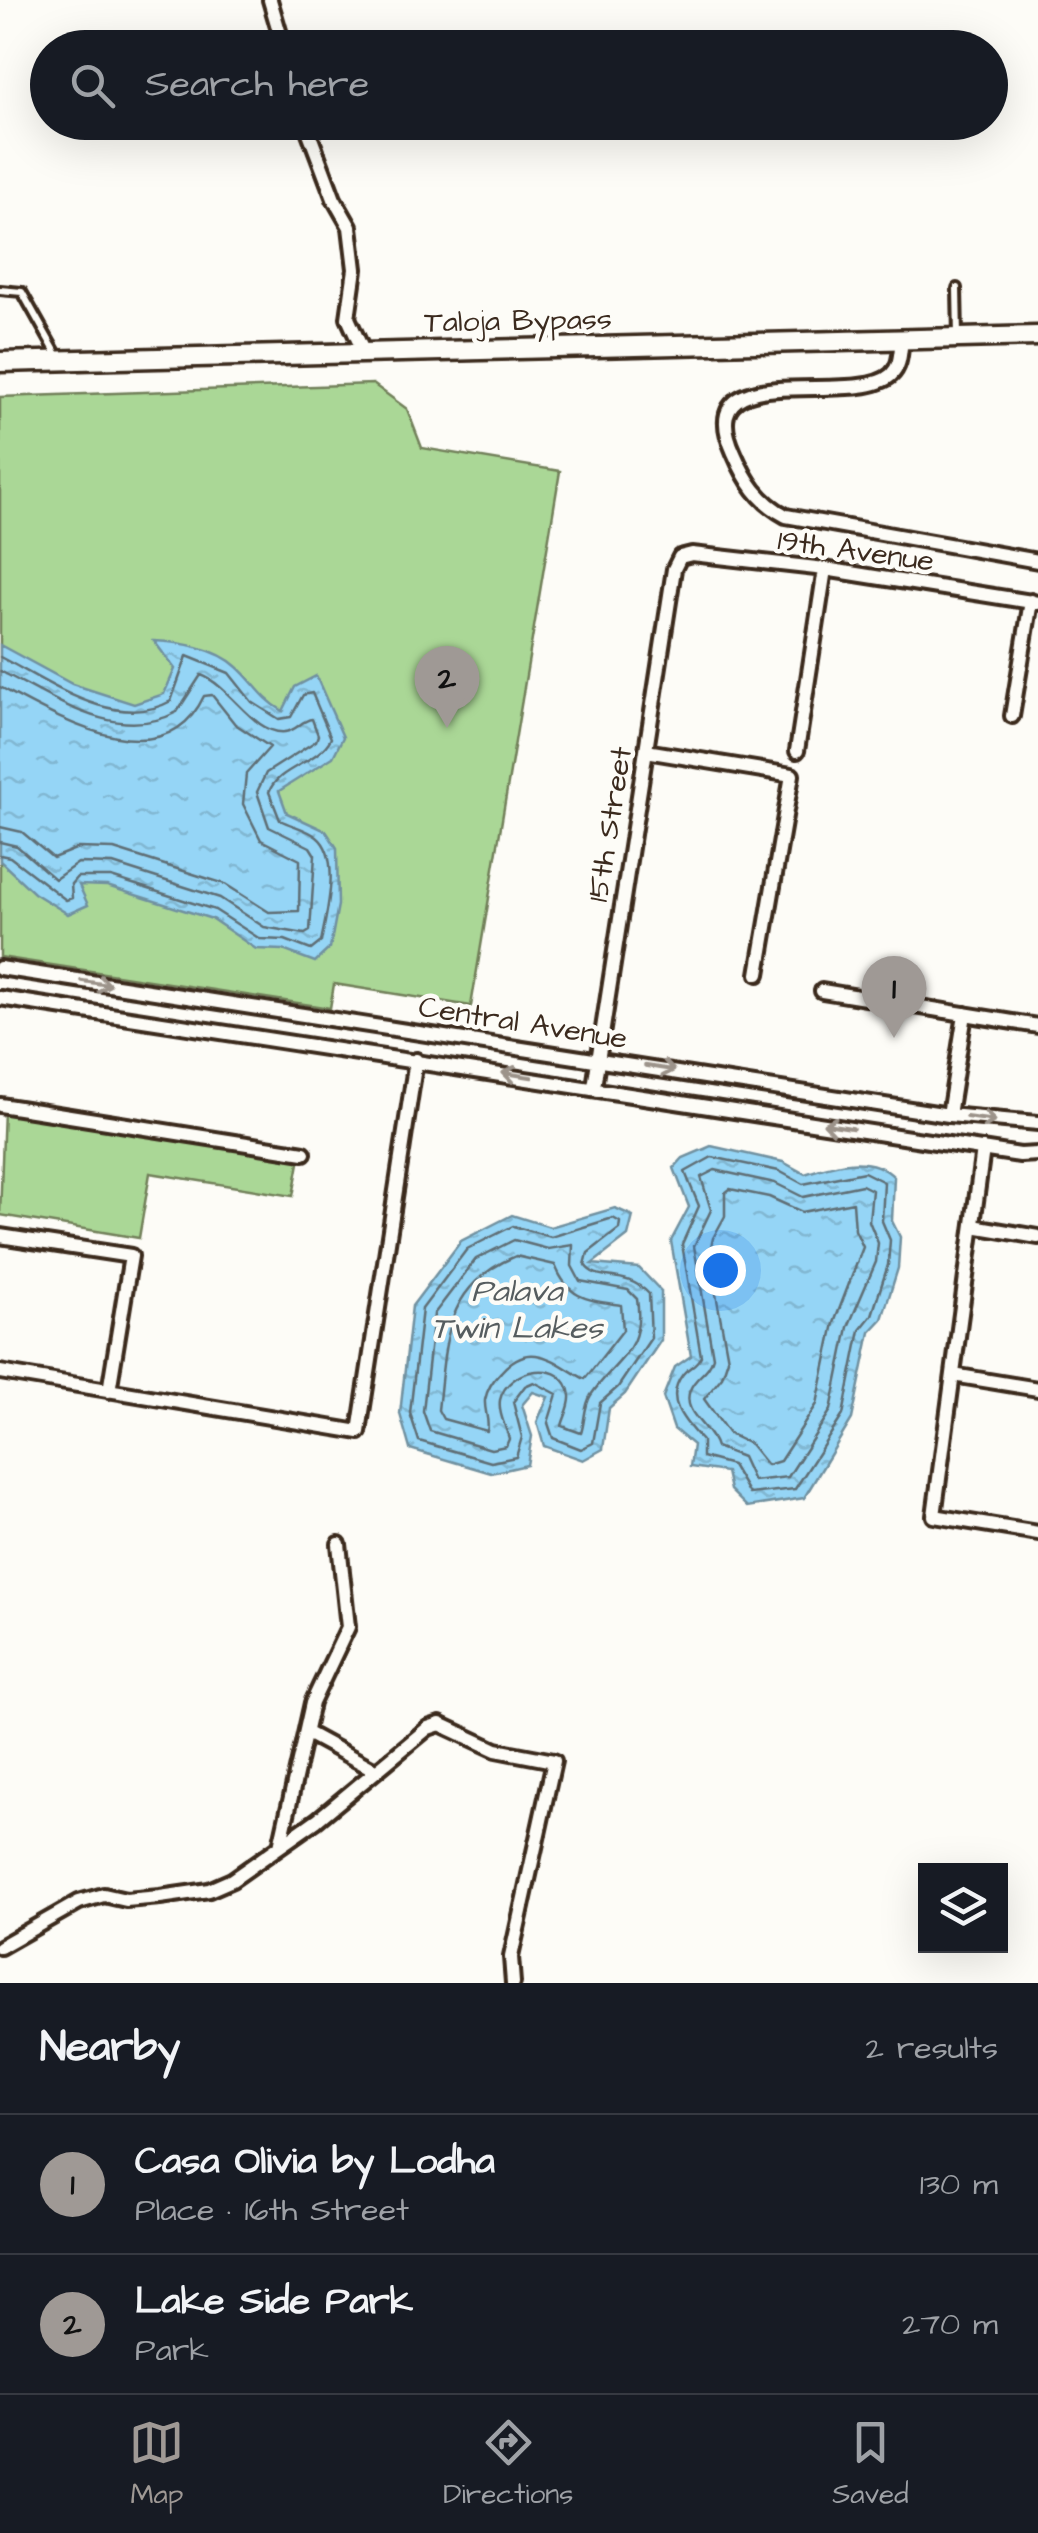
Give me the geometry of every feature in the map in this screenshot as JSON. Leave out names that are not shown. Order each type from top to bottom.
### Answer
[{"type":"main road","name":"Taloja Bypass","points":[[0,362],[1038,336]]},
{"type":"street","points":[[270,0],[279,30]]},
{"type":"street","points":[[311,140],[334,200],[350,227],[355,268],[348,318],[363,350]]},
{"type":"street","points":[[902,339],[899,362],[890,375],[878,381],[862,386],[766,389],[739,396],[731,405],[726,434],[752,486],[764,504],[786,516],[1038,561]]},
{"type":"street","name":"19th Avenue","points":[[674,569],[680,557],[692,554],[825,569],[1034,602]]},
{"type":"street","name":"15th Street","points":[[594,1087],[674,569]]},
{"type":"street","points":[[796,751],[825,569]]},
{"type":"street","points":[[1012,716],[1034,602]]},
{"type":"street","points":[[646,751],[792,775],[758,974]]},
{"type":"street","name":"Central Avenue","points":[[0,968],[949,1115],[1038,1123]]},
{"type":"street","points":[[822,991],[1038,1026]]},
{"type":"street","name":"Central Avenue","points":[[0,998],[983,1149],[1038,1154]]},
{"type":"street","points":[[949,1115],[965,1014]]},
{"type":"street","points":[[0,1372],[359,1432],[416,1060]]},
{"type":"street","points":[[0,1105],[304,1153]]},
{"type":"street","points":[[983,1149],[934,1516],[1038,1533]]},
{"type":"street","points":[[973,1226],[1038,1236]]},
{"type":"street","points":[[0,1236],[131,1256],[109,1391]]},
{"type":"street","points":[[953,1375],[1038,1389]]},
{"type":"street","points":[[280,1846],[312,1702],[348,1627],[339,1544]]},
{"type":"street","points":[[0,1947],[79,1902],[104,1895],[126,1900],[209,1890],[232,1880],[428,1728],[440,1724],[450,1725],[496,1750],[554,1761],[512,1957],[513,1983]]},
{"type":"street","points":[[307,1734],[375,1770]]},
{"type":"lane","points":[[957,288],[958,338]]},
{"type":"lane","points":[[0,290],[22,292],[53,340],[60,360]]},
{"type":"green space","points":[[373,384],[407,409],[422,448],[560,471],[471,1006],[334,984],[330,1008],[0,957],[0,397]]},
{"type":"green space","points":[[4,1110],[300,1157],[293,1196],[150,1173],[139,1238],[0,1215]]},
{"type":"water","points":[[154,641],[186,645],[229,660],[283,711],[295,687],[316,676],[343,737],[333,757],[279,791],[287,813],[326,831],[337,848],[338,905],[330,948],[315,962],[283,950],[256,949],[212,919],[107,886],[79,885],[88,905],[68,914],[34,893],[0,861],[0,645],[72,684],[134,704],[164,694],[175,669]]},
{"type":"water","name":"Palava Twin Lakes","points":[[711,1146],[783,1162],[805,1174],[840,1164],[863,1163],[894,1177],[892,1221],[900,1237],[898,1268],[882,1319],[870,1332],[852,1419],[804,1498],[747,1507],[730,1490],[726,1472],[690,1467],[693,1445],[674,1429],[663,1397],[675,1367],[691,1356],[671,1241],[689,1207],[674,1168],[683,1158]]},
{"type":"water","name":"Palava Twin Lakes","points":[[615,1208],[633,1216],[628,1236],[592,1264],[639,1268],[661,1291],[661,1340],[625,1394],[609,1408],[603,1449],[583,1460],[544,1446],[537,1422],[548,1397],[533,1392],[522,1405],[532,1436],[527,1465],[491,1473],[410,1449],[400,1414],[412,1306],[461,1241],[512,1215],[550,1227]]},
{"type":"place","name":"Lake Side Park","points":[[447,728]]},
{"type":"place","name":"Casa Olivia by Lodha","points":[[894,1038]]}]
